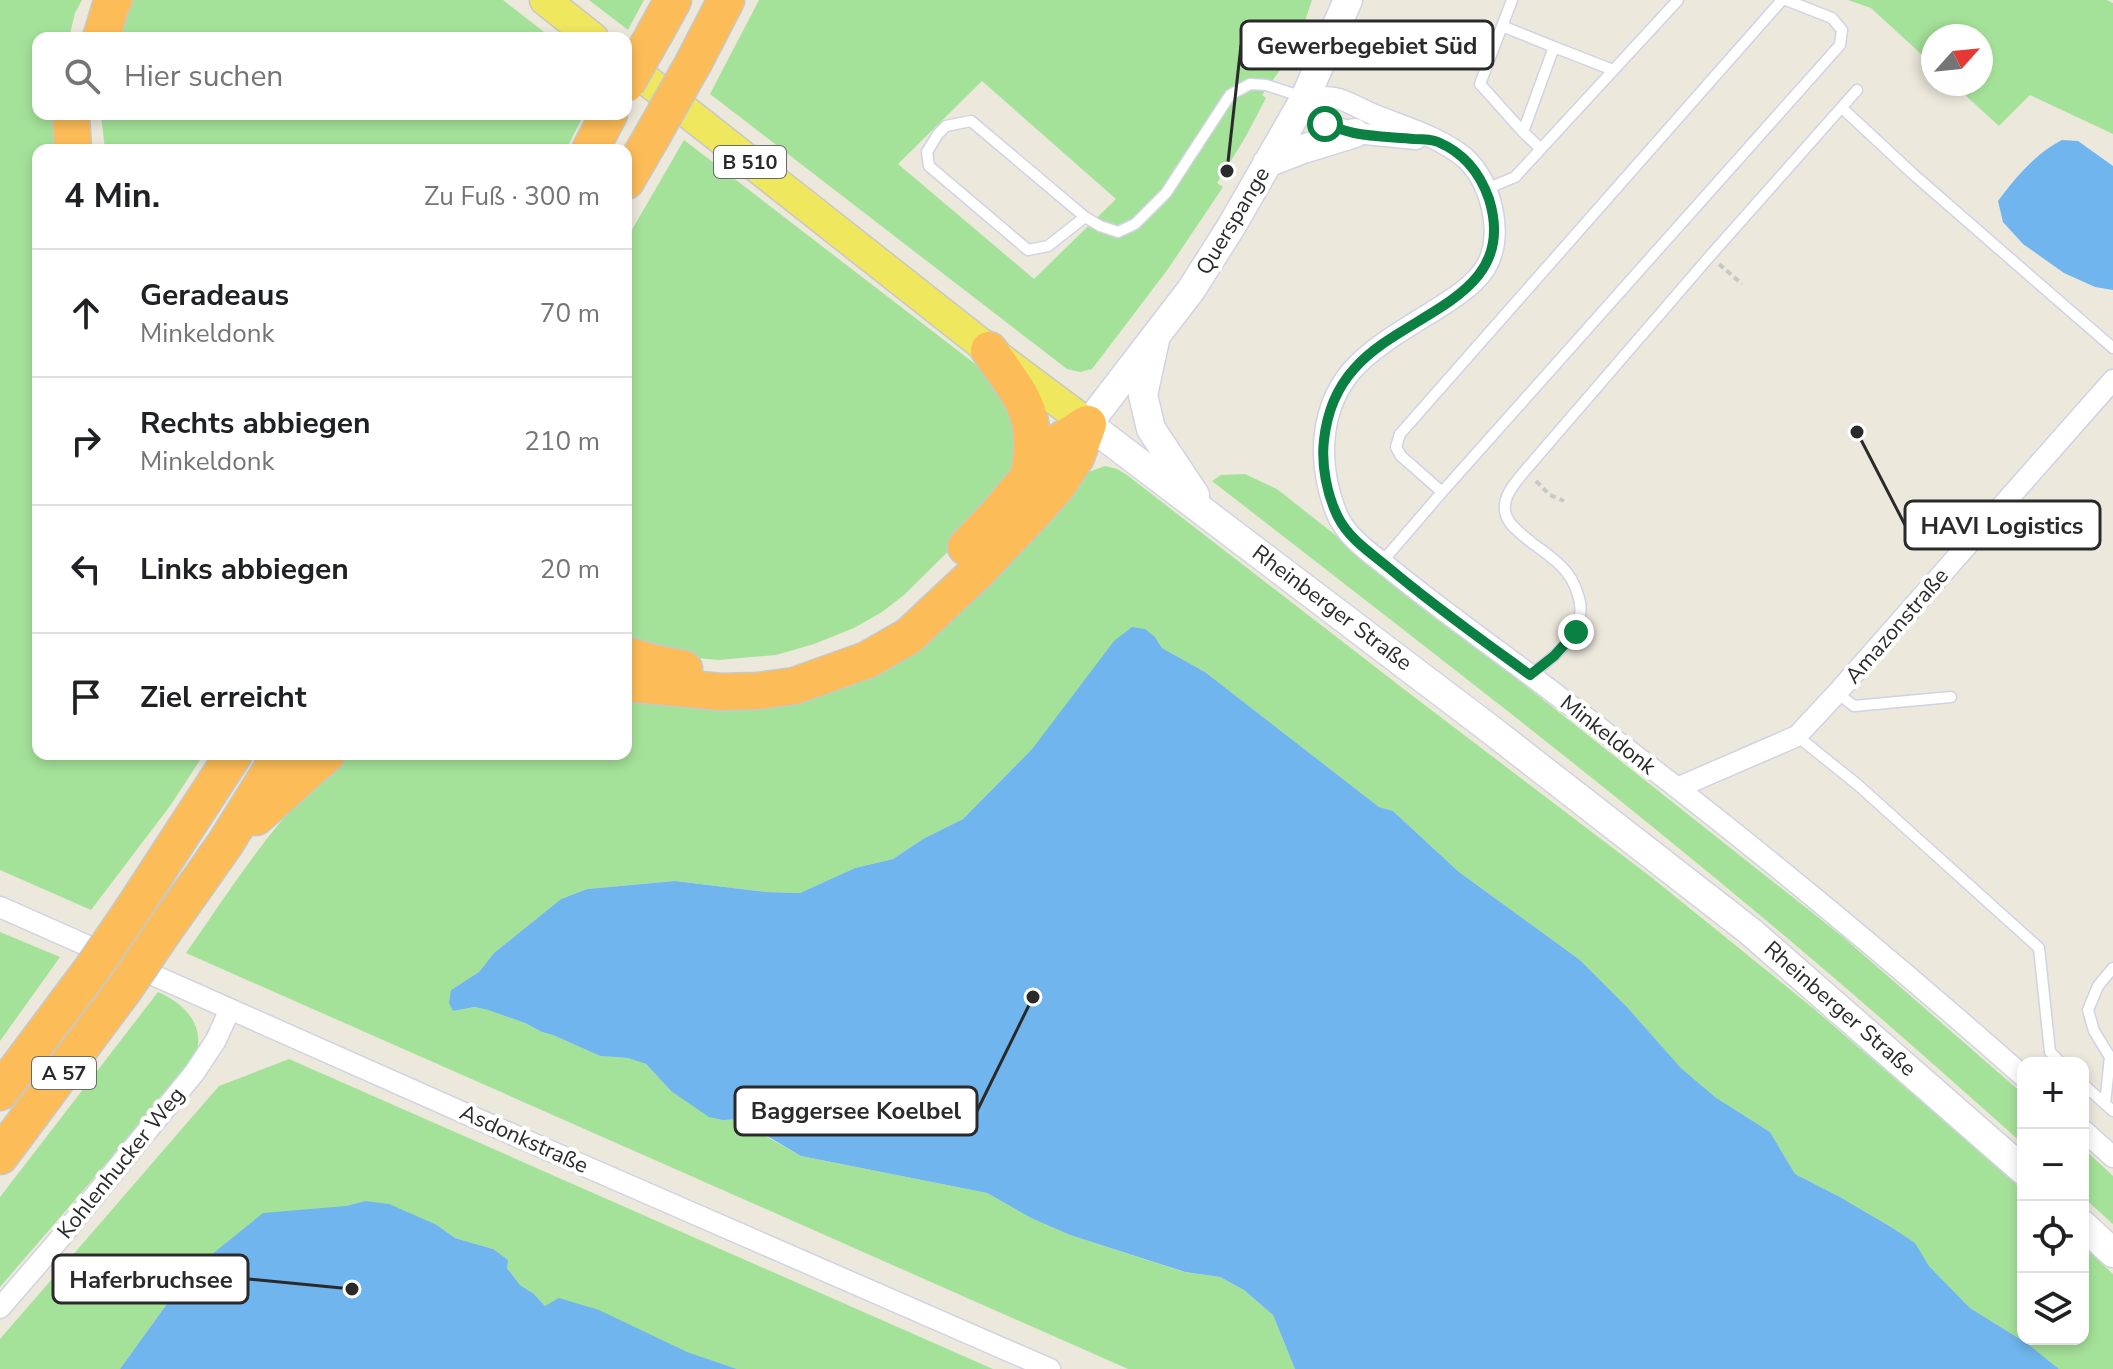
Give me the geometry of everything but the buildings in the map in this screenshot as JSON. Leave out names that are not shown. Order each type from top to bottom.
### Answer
[{"type":"highway","points":[[84,32],[94,0]]},
{"type":"highway","points":[[103,32],[114,0]]},
{"type":"highway","points":[[632,73],[673,0]]},
{"type":"highway","points":[[632,171],[726,0]]},
{"type":"highway","points":[[71,120],[73,144]]},
{"type":"highway","points":[[90,120],[92,144]]},
{"type":"highway","points":[[593,144],[606,120]]},
{"type":"highway","points":[[989,350],[1023,400],[1031,423],[1033,450],[1029,475]]},
{"type":"highway","points":[[632,657],[687,669],[739,673],[785,668],[855,643],[895,616],[941,573],[996,516],[1057,443],[1088,424]]},
{"type":"highway","points":[[632,684],[721,692],[757,691],[794,686],[867,660],[909,636],[977,572],[1035,511],[1058,485],[1076,457],[1088,424]]},
{"type":"highway","points":[[207,797],[222,760]]},
{"type":"highway","name":"A 57","points":[[0,1092],[92,969],[230,760]]},
{"type":"highway","name":"A 57","points":[[0,1156],[125,988],[225,844],[277,760]]},
{"type":"highway","points":[[225,844],[320,760]]},
{"type":"main road","points":[[545,0],[585,32]]},
{"type":"main road","name":"Querspange","points":[[1088,424],[1212,258],[1305,98],[1348,0]]},
{"type":"main road","name":"Rheinberger Straße","points":[[632,69],[989,350],[1207,512],[1751,932],[2017,1165]]},
{"type":"main road","points":[[1267,163],[1355,133]]},
{"type":"main road","points":[[1157,332],[1143,395],[1151,429],[1207,512]]},
{"type":"main road","points":[[2089,1231],[2113,1253]]},
{"type":"street","points":[[1305,98],[1325,124],[1355,133],[1436,140]]},
{"type":"street","name":"Minkeldonk","points":[[1305,98],[1335,98],[1436,140],[1464,158],[1478,173],[1494,215],[1492,249],[1487,266],[1473,282],[1456,297],[1382,344],[1356,366],[1341,385],[1332,403],[1323,451],[1328,489],[1338,518],[1355,540],[1415,590],[1677,788],[1848,926],[2017,1071]]},
{"type":"street","name":"Amazonstraße","points":[[1677,788],[1797,736],[2113,380]]},
{"type":"street","name":"Asdonkstraße","points":[[0,907],[1050,1369]]},
{"type":"street","name":"Kohlenhucker Weg","points":[[0,1308],[195,1072],[212,1047],[230,1009]]},
{"type":"street","points":[[2089,1135],[2113,1157]]},
{"type":"lane","points":[[1512,0],[1480,84],[1541,149]]},
{"type":"lane","points":[[1486,189],[1515,177],[1678,0]]},
{"type":"lane","points":[[1382,562],[1840,45],[1842,30],[1832,18],[1784,0],[1400,434],[1396,447],[1401,456],[1442,492]]},
{"type":"lane","points":[[1502,26],[1613,70]]},
{"type":"lane","points":[[1523,132],[1554,47]]},
{"type":"lane","points":[[1085,217],[1048,246],[1028,250],[929,166],[927,152],[946,126],[971,121],[1085,217],[1118,232],[1135,224],[1166,193],[1230,95],[1250,84],[1266,85],[1305,98]]},
{"type":"lane","points":[[1530,675],[1554,656],[1576,632],[1582,613],[1573,582],[1562,567],[1512,526],[1504,510],[1508,494],[1710,256],[1857,90]]},
{"type":"lane","points":[[1842,108],[2113,348]]},
{"type":"lane","points":[[1837,693],[1854,706],[1951,697]]},
{"type":"lane","points":[[1797,736],[1858,785],[2039,948],[2050,1052],[2055,1057]]},
{"type":"lane","points":[[2109,1108],[2110,1057],[2094,1031],[2088,1010],[2098,986],[2113,968]]},
{"type":"lane","points":[[2089,1090],[2109,1108]]},
{"type":"green space","points":[[0,0],[82,0],[70,32],[32,32],[32,120],[58,120],[60,144],[32,144],[32,760],[200,760],[170,806],[91,910],[0,870]]},
{"type":"green space","points":[[130,0],[503,0],[544,32],[117,32]]},
{"type":"green space","points":[[589,0],[644,0],[628,30]]},
{"type":"green space","points":[[759,0],[1312,0],[1296,48],[1262,95],[1266,98],[1217,183],[1223,187],[1168,269],[1092,369],[1080,372],[1067,369],[710,94]],"holes":[[[982,81],[1116,199],[1034,279],[898,164]]]},
{"type":"green space","points":[[1848,0],[2107,0],[2113,3],[2113,134],[2030,95],[1999,126],[1966,96],[1993,96],[1993,24],[1921,24],[1921,54],[1871,8]]},
{"type":"green space","points":[[102,120],[581,120],[569,144],[104,144]]},
{"type":"green space","points":[[684,140],[983,370],[1010,399],[1023,457],[986,514],[904,595],[882,612],[854,628],[776,655],[718,660],[632,642],[632,230]]},
{"type":"green space","points":[[1105,466],[1117,469],[1651,877],[1813,1008],[2017,1185],[2017,1337],[1970,1308],[1929,1266],[1914,1243],[1840,1197],[1795,1174],[1770,1132],[1715,1097],[1681,1068],[1580,960],[1459,872],[1393,811],[1379,807],[1205,672],[1162,648],[1155,637],[1033,748],[963,819],[923,839],[893,859],[855,868],[800,893],[675,881],[587,889],[561,899],[494,953],[479,972],[451,990],[453,1011],[476,1007],[488,1010],[600,1056],[628,1058],[646,1064],[671,1091],[723,1120],[754,1122],[767,1137],[801,1156],[987,1193],[1031,1218],[1070,1235],[1184,1272],[1220,1277],[1244,1290],[1273,1315],[1295,1369],[1128,1369],[186,953],[260,847],[302,797],[343,760],[632,760],[632,696],[827,689],[1083,474]]},
{"type":"green space","points":[[1245,474],[1277,489],[1843,937],[2017,1089],[2017,1139],[1695,861],[1212,481],[1221,475]]},
{"type":"green space","points":[[0,932],[60,957],[0,1041]]},
{"type":"green space","points":[[158,992],[181,1006],[196,1027],[198,1047],[193,1063],[0,1287],[0,1197]]},
{"type":"green space","points":[[289,1059],[993,1369],[737,1369],[545,1306],[520,1285],[493,1249],[455,1238],[437,1225],[365,1201],[346,1206],[190,1272],[120,1369],[0,1369],[0,1339],[219,1086]]},
{"type":"green space","points":[[2089,1154],[2113,1176],[2113,1224],[2089,1202]]},
{"type":"green space","points":[[2089,1252],[2113,1274],[2113,1369],[2059,1369],[2029,1345],[2089,1345]]},
{"type":"water","points":[[2062,140],[2078,141],[2113,166],[2113,290],[2095,287],[2064,273],[2023,244],[2003,222],[1998,201],[2035,159]]},
{"type":"water","points":[[1132,627],[1145,629],[1162,648],[1205,672],[1379,807],[1393,811],[1459,872],[1580,960],[1681,1068],[1715,1097],[1770,1132],[1795,1174],[1840,1197],[1915,1243],[1929,1266],[1970,1308],[2017,1337],[2017,1345],[2029,1345],[2059,1369],[1295,1369],[1273,1315],[1244,1290],[1220,1277],[1185,1272],[1070,1235],[1031,1218],[987,1193],[801,1156],[767,1136],[754,1122],[709,1117],[671,1091],[646,1064],[628,1058],[600,1056],[488,1010],[475,1007],[453,1011],[449,1003],[451,990],[479,972],[494,953],[561,899],[587,889],[675,881],[800,893],[855,868],[893,859],[923,839],[963,819],[1033,748],[1114,641]]},
{"type":"water","points":[[365,1201],[389,1204],[437,1225],[455,1238],[493,1249],[508,1260],[507,1268],[520,1285],[545,1306],[559,1298],[599,1310],[687,1352],[737,1369],[120,1369],[190,1272],[263,1213],[346,1206]]},
{"type":"place","name":"Gewerbegebiet Süd","points":[[1227,171]]},
{"type":"place","name":"HAVI Logistics","points":[[1857,432]]},
{"type":"place","name":"Baggersee Koelbel","points":[[1033,997]]},
{"type":"place","name":"Haferbruchsee","points":[[352,1289]]},
{"type":"route","points":[[1325,124],[1355,133],[1436,140],[1464,158],[1478,173],[1494,215],[1492,249],[1487,266],[1473,282],[1456,297],[1382,344],[1356,366],[1341,385],[1332,403],[1323,451],[1328,489],[1338,518],[1355,540],[1415,590],[1530,675],[1554,656],[1576,632]]}]
